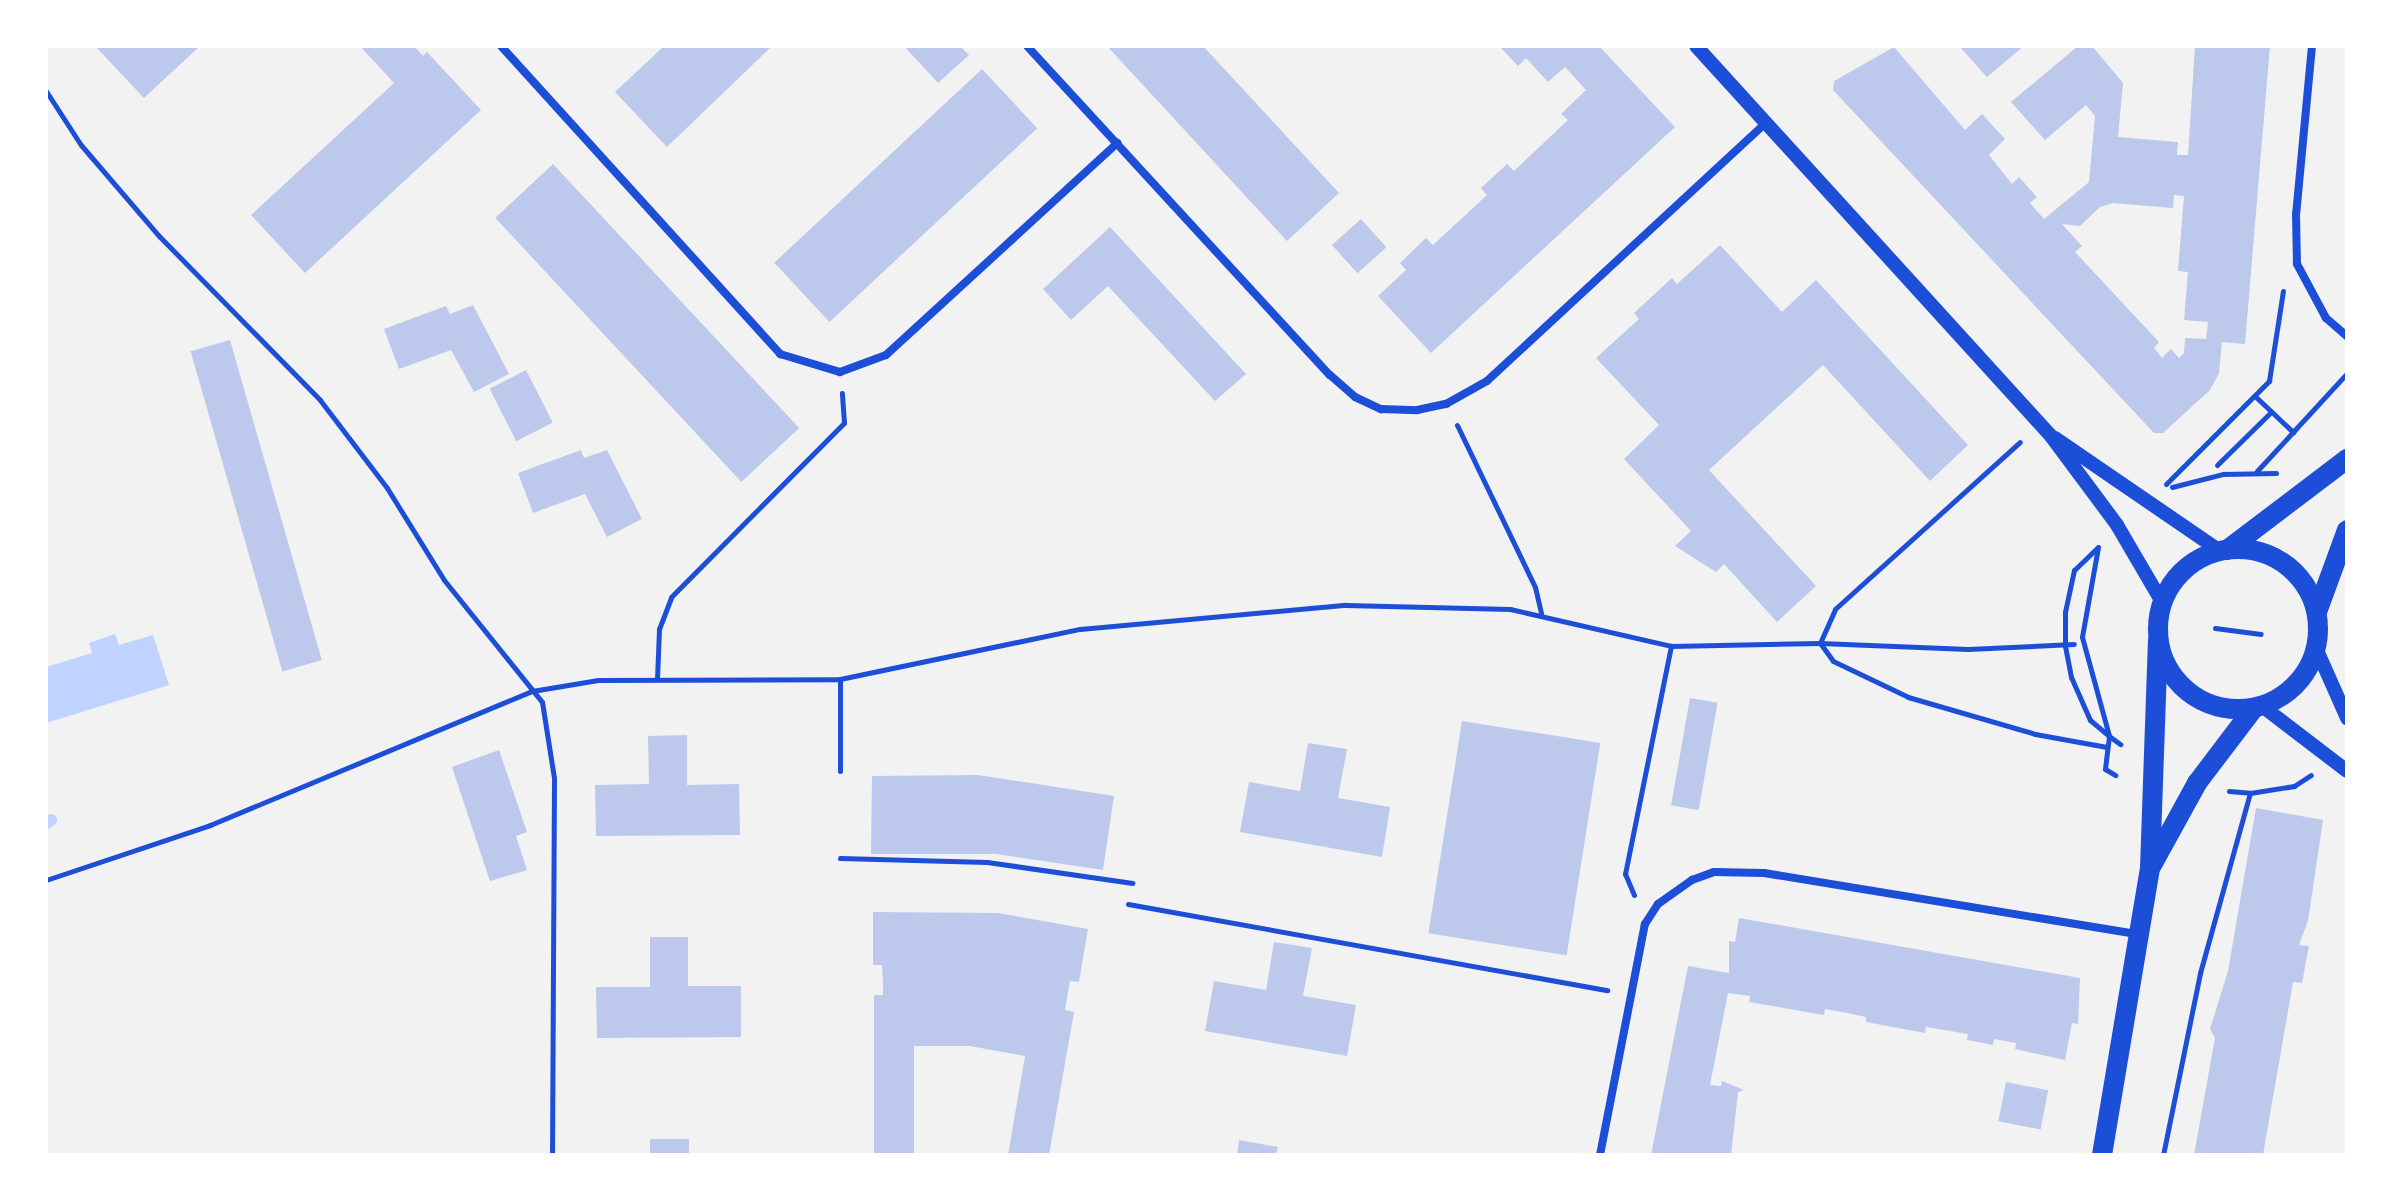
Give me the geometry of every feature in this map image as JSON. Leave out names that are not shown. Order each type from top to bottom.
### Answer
[{"type":"main road","points":[[2102,1155],[2150,868],[2162,602],[2178,575],[2224,550],[2347,459]]},
{"type":"main road","points":[[2150,868],[2197,783],[2258,707],[2297,684],[2316,648],[2317,612],[2347,530]]},
{"type":"main road","points":[[2224,550],[2261,552],[2291,568],[2317,612]]},
{"type":"main road","points":[[2158,641],[2172,676],[2200,700],[2236,710],[2258,707]]},
{"type":"street","points":[[501,46],[780,354],[840,372],[886,355],[1117,143]]},
{"type":"street","points":[[1027,46],[1355,397],[1381,409],[1417,410],[1446,404],[1487,381],[1766,123]]},
{"type":"street","points":[[1696,46],[2051,436],[2117,525],[2162,602]]},
{"type":"street","points":[[2312,46],[2296,214],[2297,264],[2326,318],[2347,336]]},
{"type":"street","points":[[2051,436],[2224,550]]},
{"type":"street","points":[[2316,648],[2347,718]]},
{"type":"street","points":[[2258,707],[2347,771]]},
{"type":"street","points":[[1600,1155],[1645,924],[1673,890],[1714,872],[1737,870],[2138,934]]},
{"type":"path","points":[[46,91],[81,145],[159,236],[320,400],[387,488],[444,580],[542,702],[554,778],[552,1155]]},
{"type":"path","points":[[2297,264],[2280,296],[2269,381],[2257,398],[2160,490],[2257,471],[2347,373]]},
{"type":"path","points":[[657,679],[659,629],[671,597],[844,423],[840,372]]},
{"type":"path","points":[[2257,398],[2293,432]]},
{"type":"path","points":[[1446,404],[1535,587],[1541,614]]},
{"type":"path","points":[[2217,465],[2271,412]]},
{"type":"path","points":[[1820,643],[1835,609],[2040,424]]},
{"type":"path","points":[[2103,541],[2074,570],[2065,612],[2065,646],[2071,677],[2090,720],[2120,744]]},
{"type":"path","points":[[2097,548],[2082,637],[2109,736],[2105,769],[2115,775]]},
{"type":"path","points":[[46,880],[210,825],[532,691],[598,680],[840,679],[1080,629],[1346,605],[1451,605],[1541,614],[1671,646],[1820,643],[1968,649],[2074,644]]},
{"type":"path","points":[[2215,628],[2261,634]]},
{"type":"path","points":[[1820,643],[1833,661],[1908,697],[2035,734],[2107,747]]},
{"type":"path","points":[[1645,924],[1625,874],[1671,646]]},
{"type":"path","points":[[840,679],[840,771]]},
{"type":"path","points":[[2224,790],[2250,793],[2294,786],[2317,771]]},
{"type":"path","points":[[2163,1155],[2203,957],[2250,793]]},
{"type":"path","points":[[840,858],[987,862],[1132,883]]},
{"type":"path","points":[[1128,904],[1630,994]]},
{"type":"water","points":[[115,634],[119,645],[153,635],[169,685],[46,723],[46,667],[92,653],[89,643]]},
{"type":"building","points":[[95,46],[200,46],[144,98]]},
{"type":"building","points":[[360,46],[414,46],[423,56],[427,52],[481,110],[305,273],[251,215],[394,83]]},
{"type":"building","points":[[664,46],[772,46],[667,147],[615,92]]},
{"type":"building","points":[[904,46],[960,46],[969,55],[938,83]]},
{"type":"building","points":[[1107,46],[1203,46],[1339,193],[1287,241]]},
{"type":"building","points":[[1499,46],[1599,46],[1675,127],[1431,353],[1378,296],[1406,270],[1400,263],[1426,238],[1433,245],[1487,195],[1481,188],[1507,164],[1514,171],[1568,120],[1561,114],[1586,90],[1565,67],[1548,82],[1526,58],[1518,66]]},
{"type":"building","points":[[1959,46],[2024,46],[1987,77]]},
{"type":"building","points":[[2078,46],[2092,46],[2123,83],[2118,137],[2178,142],[2177,155],[2188,155],[2195,46],[2270,46],[2245,344],[2222,342],[2219,373],[2210,390],[2163,433],[2154,433],[1833,90],[1834,81],[1894,47],[1965,130],[1982,114],[2005,139],[1989,155],[2012,184],[2019,177],[2037,197],[2030,203],[2044,219],[2089,182],[2095,116],[2086,105],[2045,140],[2011,102]],"holes":[[[2174,195],[2184,196],[2178,271],[2188,272],[2184,320],[2208,322],[2206,339],[2185,338],[2184,353],[2179,358],[2171,349],[2162,358],[2154,348],[2159,342],[2075,252],[2082,246],[2062,224],[2080,226],[2100,207],[2113,203],[2173,208]]]},
{"type":"building","points":[[982,69],[1037,128],[830,322],[774,263]]},
{"type":"building","points":[[553,164],[799,428],[741,482],[495,218]]},
{"type":"building","points":[[1361,219],[1386,247],[1357,273],[1332,245]]},
{"type":"building","points":[[1110,227],[1246,374],[1215,401],[1108,286],[1071,320],[1043,289]]},
{"type":"building","points":[[1720,245],[1782,312],[1816,280],[1968,445],[1930,481],[1823,365],[1709,470],[1816,586],[1777,622],[1724,564],[1716,572],[1675,546],[1691,531],[1624,459],[1659,425],[1596,358],[1639,319],[1634,313],[1672,278],[1677,284]]},
{"type":"building","points":[[473,305],[509,374],[474,392],[451,350],[399,369],[384,329],[446,306],[450,314]]},
{"type":"building","points":[[230,340],[322,660],[282,671],[191,351]]},
{"type":"building","points":[[526,370],[553,423],[516,441],[489,389]]},
{"type":"building","points":[[581,450],[584,458],[607,450],[642,519],[607,537],[585,494],[533,513],[518,473]]},
{"type":"building","points":[[1690,698],[1718,703],[1699,810],[1671,805]]},
{"type":"building","points":[[1462,721],[1600,743],[1567,955],[1428,933]]},
{"type":"building","points":[[687,735],[687,785],[739,784],[740,835],[596,836],[595,785],[649,784],[648,736]]},
{"type":"building","points":[[1308,743],[1347,749],[1338,798],[1390,807],[1382,857],[1240,832],[1249,782],[1300,791]]},
{"type":"building","points":[[499,750],[527,832],[516,836],[527,870],[490,881],[452,767]]},
{"type":"building","points":[[978,775],[1114,796],[1103,870],[996,854],[871,854],[872,776]]},
{"type":"building","points":[[2256,808],[2323,820],[2308,921],[2299,945],[2309,946],[2302,983],[2293,982],[2263,1155],[2194,1155],[2215,1038],[2210,1029],[2228,971]]},
{"type":"building","points":[[873,912],[998,913],[1088,929],[1079,982],[1070,981],[1065,1010],[1074,1012],[1049,1155],[1008,1155],[1025,1056],[970,1046],[914,1046],[914,1155],[874,1155],[874,995],[883,995],[883,981],[882,965],[873,965]]},
{"type":"building","points":[[1739,918],[2080,978],[2078,1024],[2072,1023],[2065,1060],[2015,1049],[2016,1043],[1994,1039],[1993,1045],[1967,1040],[1968,1034],[1926,1027],[1925,1033],[1866,1022],[1866,1017],[1825,1009],[1824,1015],[1749,1002],[1750,996],[1728,993],[1710,1085],[1721,1086],[1722,1081],[1744,1090],[1738,1092],[1731,1155],[1651,1155],[1688,966],[1729,973],[1729,941],[1735,942]]},
{"type":"building","points":[[650,937],[688,937],[688,986],[741,986],[741,1037],[597,1038],[596,987],[650,987]]},
{"type":"building","points":[[1274,942],[1312,948],[1303,996],[1356,1005],[1347,1056],[1205,1031],[1214,981],[1266,990]]},
{"type":"building","points":[[2006,1082],[2048,1090],[2041,1129],[1998,1121]]},
{"type":"building","points":[[650,1139],[689,1139],[689,1155],[650,1155]]},
{"type":"building","points":[[1239,1140],[1278,1147],[1276,1155],[1237,1155]]},
{"type":"waterway","points":[[46,823],[51,820]]}]
